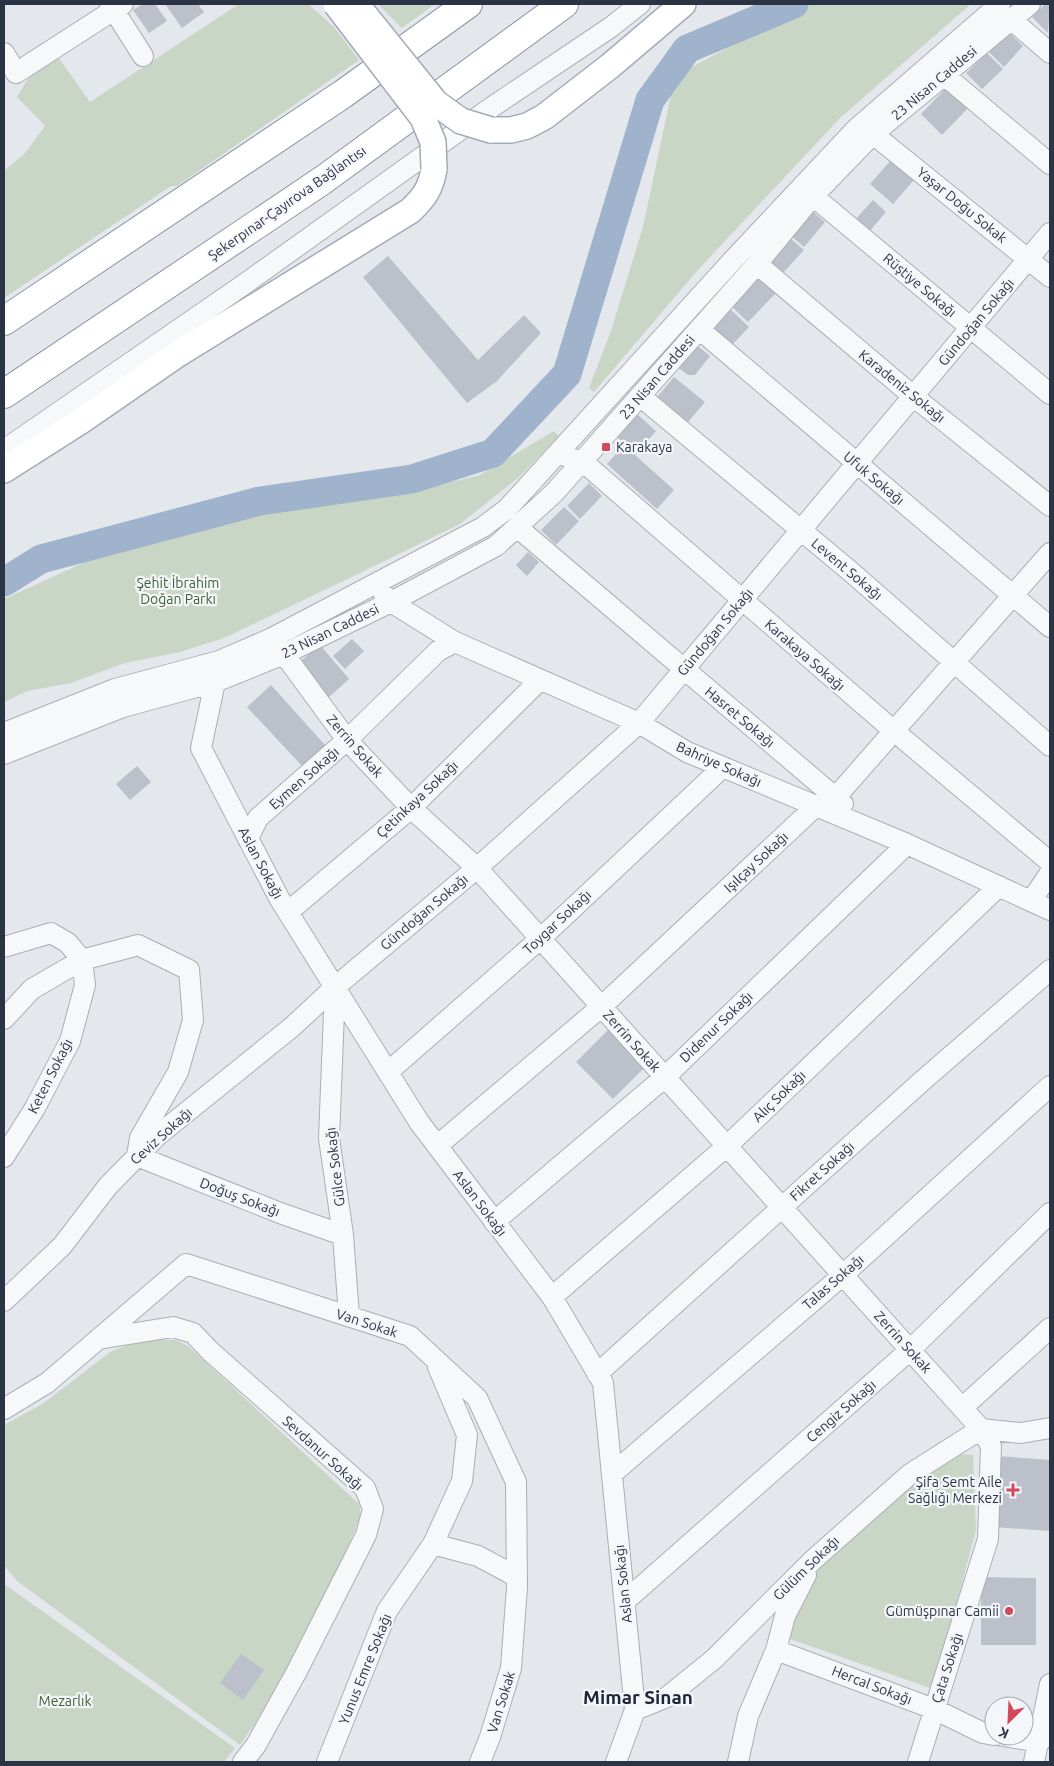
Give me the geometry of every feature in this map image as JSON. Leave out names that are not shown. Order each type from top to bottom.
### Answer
[{"type":"highway","points":[[4,321],[343,94],[468,4]]},
{"type":"highway","name":"Şekerpınar-Çayırova Bağlantısı","points":[[4,394],[323,180],[564,4]]},
{"type":"main road","points":[[4,470],[81,421],[178,354],[410,211],[424,198],[431,184],[434,169],[433,142],[423,118],[336,4]]},
{"type":"main road","points":[[356,4],[436,103],[461,121],[491,130],[511,130],[527,126],[544,117],[610,66],[683,4]]},
{"type":"street","points":[[4,450],[246,283],[492,107],[611,28],[640,4]]},
{"type":"street","name":"23 Nisan Caddesi","points":[[4,733],[115,689],[219,661],[270,639],[491,521],[506,510],[733,260],[856,129],[1000,4]]},
{"type":"street","name":"23 Nisan Caddesi","points":[[4,754],[123,707],[215,682],[284,654],[391,602],[496,546],[554,493],[757,264],[813,196],[873,134],[1030,4]]},
{"type":"street","points":[[4,53],[16,73],[116,6],[143,56]]},
{"type":"street","points":[[1012,20],[1050,53]]},
{"type":"street","points":[[944,74],[1050,164]]},
{"type":"street","name":"Yaşar Doğu Sokak","points":[[873,134],[1029,258],[1050,277]]},
{"type":"street","name":"Rüştiye Sokağı","points":[[813,196],[1050,394]]},
{"type":"street","name":"Gündoğan Sokağı","points":[[335,987],[476,868],[638,723],[1050,233]]},
{"type":"street","name":"Karadeniz Sokağı","points":[[757,264],[913,396],[1050,506]]},
{"type":"street","name":"Ufuk Sokağı","points":[[699,329],[1050,627]]},
{"type":"street","name":"Levent Sokağı","points":[[640,396],[801,530],[1050,746]]},
{"type":"street","name":"Karakaya Sokağı","points":[[559,451],[566,457],[582,461],[894,731],[1050,862]]},
{"type":"street","name":"Hasret Sokağı","points":[[517,526],[872,829]]},
{"type":"street","name":"Işılçay Sokağı","points":[[437,1146],[601,1007],[816,806],[835,798],[1050,553]]},
{"type":"street","name":"Bahriye Sokağı","points":[[374,584],[391,602],[455,642],[638,723],[687,752],[907,844],[1050,910]]},
{"type":"street","name":"Eymen Sokağı","points":[[248,839],[258,818],[347,740],[438,652],[455,642]]},
{"type":"street","name":"Zerrin Sokak","points":[[284,654],[347,740],[411,808],[476,868],[981,1428]]},
{"type":"street","name":"Çetinkaya Sokağı","points":[[288,912],[411,808],[540,680]]},
{"type":"street","name":"Aslan Sokağı","points":[[215,682],[201,748],[288,912],[418,1122],[552,1298],[603,1384],[635,1710],[616,1762]]},
{"type":"street","name":"Toygar Sokağı","points":[[388,1072],[540,938],[723,767]]},
{"type":"street","name":"Didenur Sokağı","points":[[494,1222],[665,1077],[907,844]]},
{"type":"street","points":[[1031,901],[1050,873]]},
{"type":"street","name":"Alıç Sokağı","points":[[552,1298],[727,1146],[1000,886]]},
{"type":"street","points":[[4,947],[50,933],[68,943],[82,960]]},
{"type":"street","points":[[4,1019],[32,989],[82,960],[138,945],[189,970],[193,1020],[178,1072],[140,1138],[138,1156]]},
{"type":"street","name":"Keten Sokağı","points":[[4,1157],[35,1108],[70,1041],[85,985],[82,960]]},
{"type":"street","name":"Fikret Sokağı","points":[[597,1374],[921,1082],[1050,970]]},
{"type":"street","name":"Ceviz Sokağı","points":[[4,1301],[62,1246],[108,1186],[158,1136],[292,1027],[335,987]]},
{"type":"street","name":"Gülce Sokağı","points":[[335,987],[329,1138],[344,1235],[349,1316]]},
{"type":"street","name":"Talas Sokağı","points":[[612,1474],[843,1275],[1050,1086]]},
{"type":"street","name":"Doğuş Sokağı","points":[[138,1156],[280,1213],[344,1235]]},
{"type":"street","name":"Cengiz Sokağı","points":[[625,1601],[910,1350],[1050,1213]]},
{"type":"street","name":"Van Sokak","points":[[4,1409],[46,1383],[186,1264],[410,1336],[477,1398],[516,1482],[517,1577],[511,1668],[490,1737],[480,1762]]},
{"type":"street","name":"Sevdanur Sokağı","points":[[98,1339],[173,1327],[193,1333],[210,1351],[365,1488],[373,1508],[366,1535],[296,1672],[256,1745],[242,1762]]},
{"type":"street","points":[[962,1408],[1050,1328]]},
{"type":"street","name":"Yunus Emre Sokağı","points":[[327,1762],[387,1611],[432,1544],[462,1480],[467,1435],[435,1360]]},
{"type":"street","points":[[981,1428],[1021,1433],[1050,1428]]},
{"type":"street","name":"Gülüm Sokağı","points":[[635,1710],[667,1697],[714,1659],[813,1560],[910,1474],[981,1428]]},
{"type":"street","name":"Çata Sokağı","points":[[918,1762],[988,1540],[991,1446],[981,1428]]},
{"type":"street","points":[[432,1544],[478,1556],[517,1577]]},
{"type":"street","points":[[738,1762],[748,1716],[776,1650],[785,1616],[813,1560]]},
{"type":"street","name":"Hercal Sokağı","points":[[776,1650],[934,1708],[984,1733]]},
{"type":"street","points":[[1034,1762],[1040,1742],[1050,1690]]},
{"type":"street","points":[[1034,1741],[1040,1742]]},
{"type":"green space","points":[[239,4],[308,4],[333,26],[359,60],[177,186],[171,186],[4,298],[4,171],[25,153],[45,126],[17,97],[31,74],[56,54],[90,102]]},
{"type":"green space","points":[[378,4],[435,4],[402,28]]},
{"type":"green space","points":[[810,4],[971,4],[841,117],[697,271],[594,392],[589,388],[611,331],[643,227],[675,76]]},
{"type":"green space","name":"Şehit İbrahim Doğan Parkı","points":[[554,431],[559,436],[518,478],[460,524],[224,638],[180,652],[125,663],[71,683],[27,691],[4,702],[4,599],[96,557],[212,518],[336,495],[421,488],[478,476]]},
{"type":"green space","points":[[157,1340],[176,1340],[188,1346],[360,1505],[360,1519],[304,1645],[283,1683],[240,1745],[17,1581],[4,1565],[4,1425],[44,1403],[110,1352],[130,1344]]},
{"type":"green space","points":[[958,1454],[973,1455],[976,1529],[950,1629],[930,1688],[787,1638],[794,1616],[820,1565],[921,1475]]},
{"type":"green space","name":"Mezarlık","points":[[4,1584],[235,1748],[224,1762],[4,1762]]},
{"type":"building","points":[[143,4],[155,4],[167,21],[149,33],[133,10]]},
{"type":"building","points":[[165,4],[198,4],[204,12],[182,28]]},
{"type":"building","points":[[1045,4],[1050,4],[1048,33],[1032,17]]},
{"type":"building","points":[[1008,31],[1023,46],[1004,67],[989,52]]},
{"type":"building","points":[[987,53],[1003,69],[982,89],[966,73]]},
{"type":"building","points":[[946,88],[968,108],[942,135],[921,114]]},
{"type":"building","points":[[891,160],[914,180],[893,204],[870,184]]},
{"type":"building","points":[[873,200],[886,212],[868,233],[854,221]]},
{"type":"building","points":[[811,210],[825,222],[804,247],[790,235]]},
{"type":"building","points":[[790,238],[804,250],[782,274],[769,262]]},
{"type":"building","points":[[388,256],[478,360],[524,315],[541,333],[497,381],[467,403],[363,277]]},
{"type":"building","points":[[757,276],[776,293],[748,322],[730,305]]},
{"type":"building","points":[[730,309],[749,327],[731,346],[711,328]]},
{"type":"building","points":[[694,343],[710,356],[695,375],[688,375],[676,366]]},
{"type":"building","points":[[674,377],[705,402],[683,428],[653,402]]},
{"type":"building","points":[[637,414],[656,431],[636,454],[617,437]]},
{"type":"building","points":[[624,445],[674,490],[657,509],[607,464]]},
{"type":"building","points":[[589,483],[602,496],[580,519],[567,506]]},
{"type":"building","points":[[564,507],[579,521],[556,545],[541,530]]},
{"type":"building","points":[[528,552],[539,562],[527,576],[516,565]]},
{"type":"building","points":[[352,639],[364,651],[345,669],[333,656]]},
{"type":"building","points":[[320,645],[349,679],[327,699],[297,664]]},
{"type":"building","points":[[271,685],[325,745],[302,766],[247,707]]},
{"type":"building","points":[[137,766],[151,782],[130,800],[116,784]]},
{"type":"building","points":[[609,1029],[646,1066],[613,1099],[576,1062]]},
{"type":"building","points":[[997,1456],[1050,1460],[1050,1531],[993,1527]]},
{"type":"building","name":"Gümüşpınar Camii","points":[[981,1577],[1036,1578],[1036,1645],[981,1645]]},
{"type":"building","points":[[241,1654],[264,1670],[243,1700],[220,1683]]},
{"type":"waterway","points":[[4,582],[41,559],[260,501],[412,479],[493,453],[567,374],[650,100],[687,49],[794,4]]},
{"type":"place","name":"Karakaya","points":[[606,447]]},
{"type":"place","name":"Şifa Semt Aile Sağlığı Merkezi","points":[[1013,1490]]},
{"type":"place","name":"Gümüşpınar Camii","points":[[1009,1611]]},
{"type":"district","name":"Mimar Sinan","points":[[638,1697]]}]
